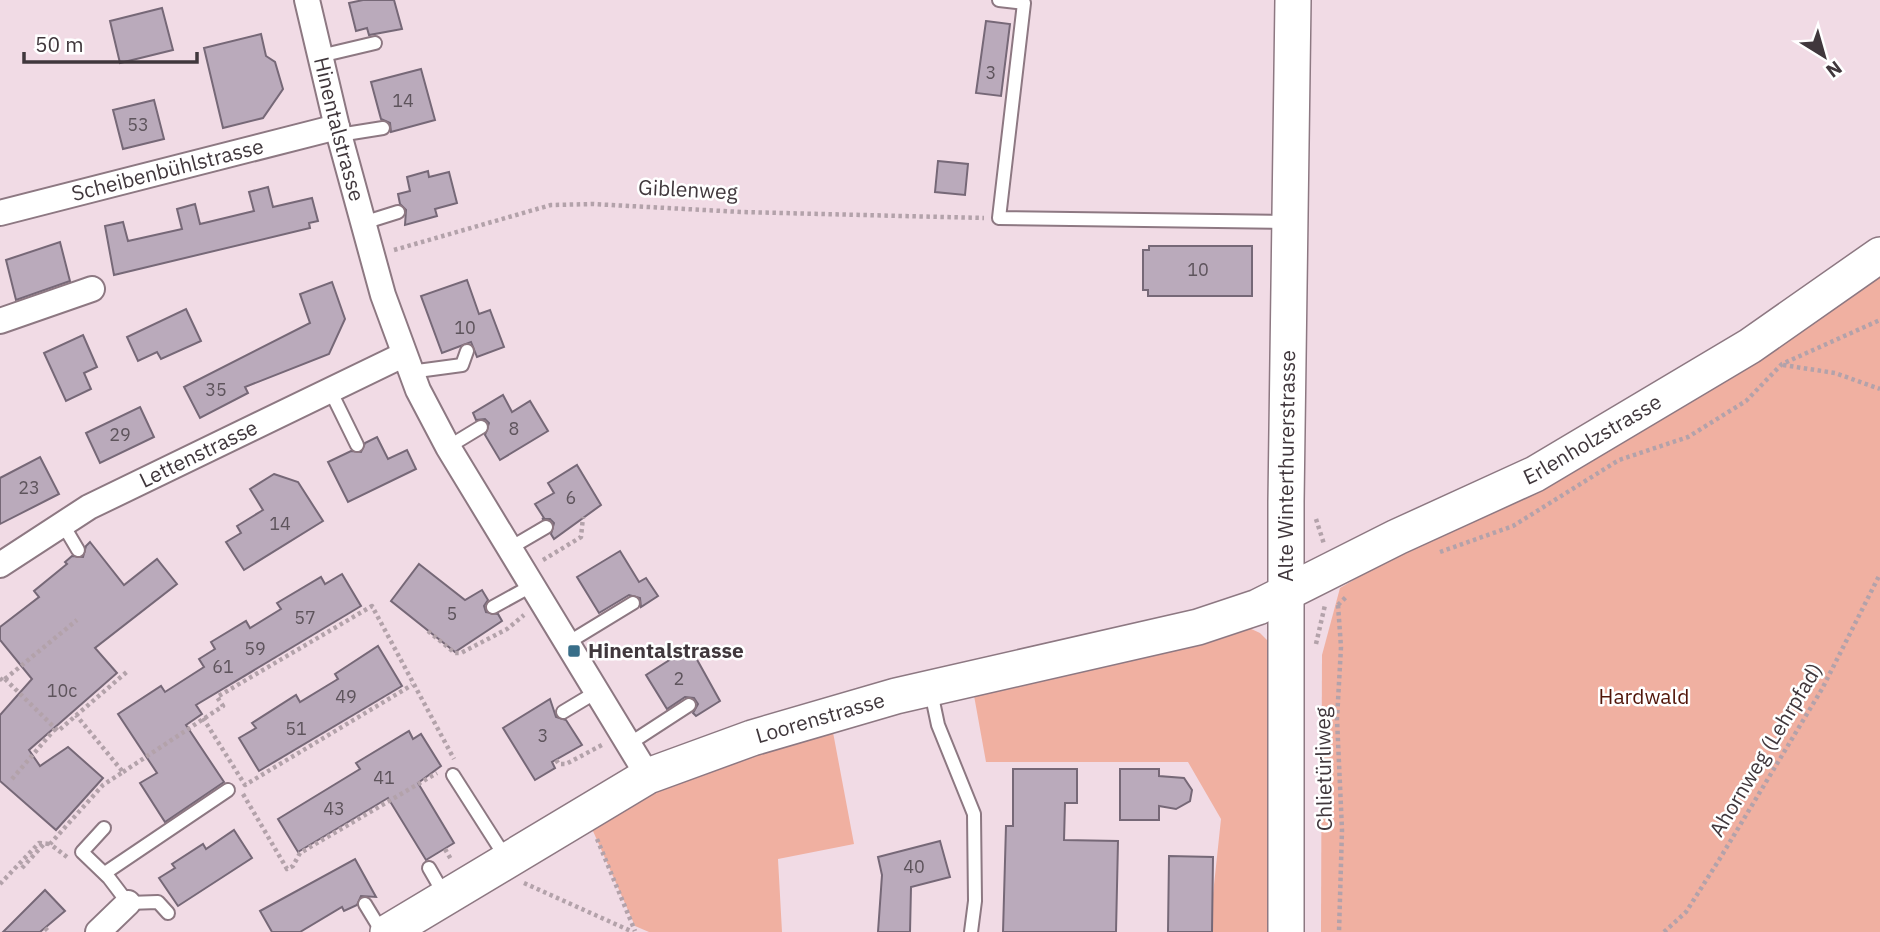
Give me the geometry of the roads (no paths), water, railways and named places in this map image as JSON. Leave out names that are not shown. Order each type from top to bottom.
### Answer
[{"type":"street","name":"Hinentalstrasse","points":[[307,0],[363,223],[406,364],[448,447],[598,691],[617,743],[648,776]]},
{"type":"street","name":"Alte Winterthurerstrasse","points":[[1286,932],[1286,592],[1293,0]]},
{"type":"street","name":"Scheibenbühlstrasse","points":[[0,213],[338,131]]},
{"type":"street","name":"Erlenholzstrasse","points":[[1286,592],[1535,474],[1751,345],[1880,255]]},
{"type":"street","points":[[0,321],[92,289]]},
{"type":"street","name":"Lettenstrasse","points":[[0,565],[62,523],[114,494],[330,390],[406,364]]},
{"type":"street","name":"Loorenstrasse","points":[[388,932],[443,877],[499,863],[648,776],[752,738],[930,688],[1198,627],[1258,607],[1286,592]]},
{"type":"street","points":[[98,932],[128,902]]},
{"type":"lane","points":[[999,0],[1024,3],[999,218],[1292,222]]},
{"type":"lane","points":[[320,56],[375,43]]},
{"type":"lane","points":[[338,131],[383,128]]},
{"type":"lane","points":[[363,223],[398,212]]},
{"type":"lane","points":[[406,364],[461,365],[467,351]]},
{"type":"lane","points":[[330,390],[357,445]]},
{"type":"lane","points":[[448,447],[481,427]]},
{"type":"lane","points":[[62,523],[78,550]]},
{"type":"lane","points":[[510,548],[546,527]]},
{"type":"lane","points":[[493,607],[532,585]]},
{"type":"lane","points":[[569,642],[633,603]]},
{"type":"lane","points":[[930,688],[938,725],[974,814],[975,901],[971,932]]},
{"type":"lane","points":[[563,712],[598,691]]},
{"type":"lane","points":[[617,743],[689,705]]},
{"type":"lane","points":[[454,768],[499,863]]},
{"type":"lane","points":[[105,873],[228,790]]},
{"type":"lane","points":[[104,828],[82,852],[105,873],[128,902],[158,902],[168,914]]},
{"type":"lane","points":[[365,904],[382,932]]},
{"type":"place","name":"Hinentalstrasse","points":[[574,651]]},
{"type":"park label","name":"Hardwald","points":[[1644,697]]}]
